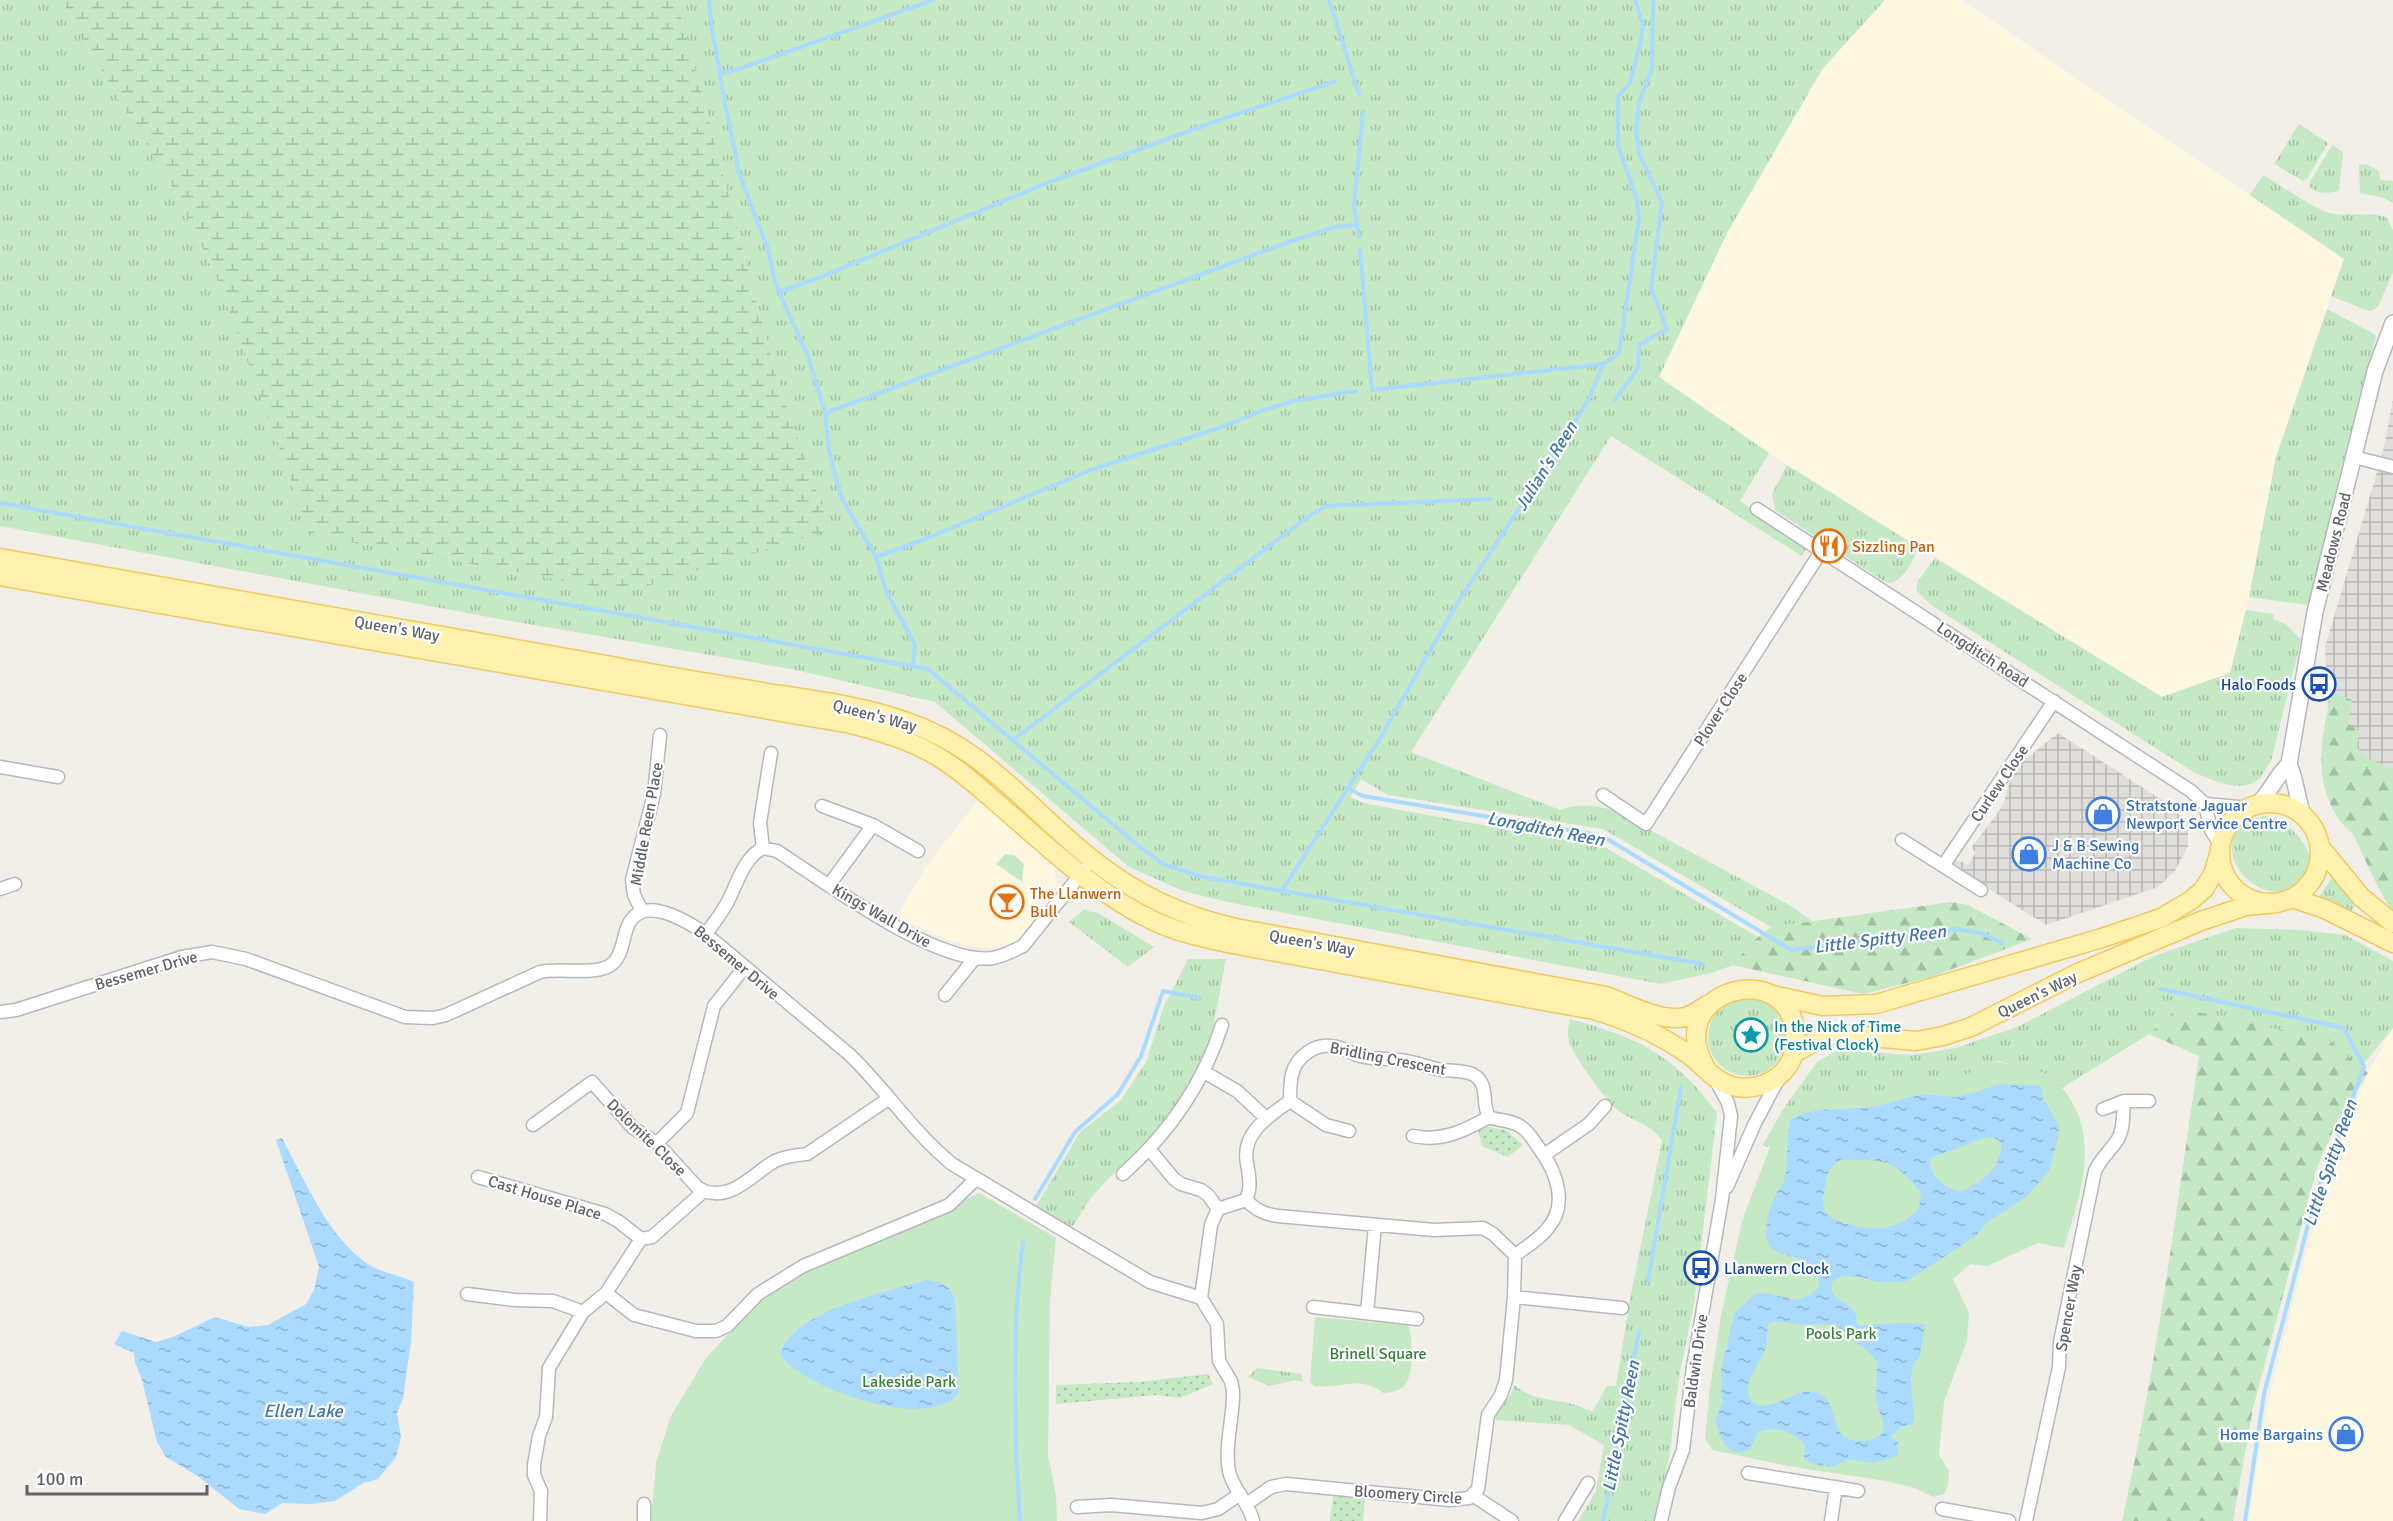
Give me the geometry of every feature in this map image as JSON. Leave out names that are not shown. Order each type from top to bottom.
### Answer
[{"type":"main road","name":"Queen's Way","points":[[0,558],[643,672],[828,702],[904,720],[953,742],[982,760],[1093,860],[1123,882],[1159,903],[1203,921],[1606,996],[1657,1014],[1677,1018],[1694,1014],[1718,996],[1731,990],[1744,988],[1823,1006],[1876,1004],[2102,938],[2161,918],[2190,901],[2204,889],[2213,874],[2220,848]]},
{"type":"main road","name":"Queen's Way","points":[[0,576],[839,722],[888,734],[939,757],[963,774],[1080,874],[1152,921],[1183,933],[1233,944],[1594,1010],[1622,1018],[1649,1030],[1690,1055],[1710,1073],[1731,1086],[1746,1088],[1760,1086],[1773,1080],[1783,1071],[1794,1053],[1826,1036],[1840,1034],[1916,1041],[1943,1036],[1971,1027],[2078,973],[2201,921],[2246,906],[2285,900]]},
{"type":"main road","points":[[2285,900],[2305,889],[2315,877],[2320,862],[2320,847],[2314,830],[2303,815],[2289,807],[2273,803],[2253,806],[2235,817],[2226,830],[2220,848],[2225,875],[2234,888],[2247,897],[2261,902],[2285,900],[2325,909],[2393,943]]},
{"type":"main road","points":[[2320,847],[2361,897],[2393,923]]},
{"type":"main road","points":[[1770,994],[1785,1008],[1794,1025],[1796,1039],[1794,1053]]},
{"type":"main road","points":[[1710,1073],[1698,1051],[1696,1030],[1707,1006],[1718,996]]},
{"type":"street","name":"Meadows Road","points":[[2303,815],[2298,802],[2295,777],[2289,764],[2315,612],[2375,371],[2393,323]]},
{"type":"street","points":[[2354,457],[2393,467]]},
{"type":"street","name":"Longditch Road","points":[[1757,508],[2054,700],[2170,777],[2205,804]]},
{"type":"street","name":"Plover Close","points":[[1603,795],[1646,824],[1822,550]]},
{"type":"street","name":"Curlew Close","points":[[1943,866],[2054,700]]},
{"type":"street","name":"Middle Reen Place","points":[[642,911],[634,895],[633,880],[654,794],[660,735]]},
{"type":"street","points":[[706,934],[727,903],[745,866],[763,848],[760,823],[771,753]]},
{"type":"street","name":"Meadows Road","points":[[2253,806],[2266,797],[2280,772],[2289,764]]},
{"type":"street","points":[[0,766],[58,777]]},
{"type":"street","points":[[2220,848],[2211,830],[2205,804],[2253,806]]},
{"type":"street","points":[[822,807],[873,825],[918,851]]},
{"type":"street","points":[[830,885],[873,825]]},
{"type":"street","points":[[1902,840],[1981,890]]},
{"type":"street","name":"Kings Wall Drive","points":[[763,848],[777,851],[865,909],[919,940],[937,948],[975,958],[992,958],[1008,954],[1023,946],[1093,860]]},
{"type":"street","points":[[0,889],[15,884]]},
{"type":"street","name":"Bessemer Drive","points":[[0,1012],[16,1010],[182,957],[212,952],[246,959],[393,1014],[419,1019],[433,1018],[446,1015],[540,972],[552,969],[581,971],[605,968],[614,963],[619,955],[633,916],[642,911],[656,910],[680,917],[706,934],[850,1055],[870,1074],[888,1099],[938,1153],[976,1179],[1150,1282],[1201,1298]]},
{"type":"street","points":[[945,995],[975,958]]},
{"type":"street","points":[[657,1143],[687,1113],[714,1006],[744,968]]},
{"type":"street","points":[[1123,1174],[1150,1150],[1184,1105],[1204,1072],[1222,1025]]},
{"type":"street","name":"Bridling Crescent","points":[[1290,1101],[1291,1076],[1298,1059],[1321,1046],[1332,1046],[1373,1058],[1407,1061],[1474,1075],[1484,1089],[1486,1112],[1489,1117]]},
{"type":"street","points":[[1722,1199],[1755,1123],[1783,1071]]},
{"type":"street","points":[[1204,1072],[1237,1091],[1266,1118]]},
{"type":"street","points":[[1710,1073],[1728,1103],[1731,1116],[1722,1199]]},
{"type":"street","name":"Dolomite Close","points":[[533,1125],[592,1082],[633,1128],[657,1143],[697,1187],[704,1191]]},
{"type":"street","points":[[540,1521],[541,1491],[534,1475],[534,1466],[539,1436],[546,1417],[549,1368],[583,1312],[606,1293],[641,1239],[652,1237],[704,1191],[713,1195],[726,1193],[776,1161],[793,1155],[807,1154],[888,1099]]},
{"type":"street","points":[[1246,1200],[1251,1182],[1246,1162],[1246,1148],[1254,1131],[1266,1118],[1290,1101],[1326,1125],[1349,1131]]},
{"type":"street","points":[[2103,1109],[2124,1101],[2149,1101]]},
{"type":"street","name":"Spencer Way","points":[[2026,1521],[2059,1367],[2060,1342],[2095,1171],[2099,1162],[2118,1139],[2122,1128],[2124,1101]]},
{"type":"street","points":[[1544,1155],[1589,1124],[1605,1106]]},
{"type":"street","points":[[1413,1136],[1426,1138],[1451,1135],[1489,1117],[1525,1129],[1544,1155],[1558,1184],[1556,1214],[1546,1231],[1515,1255]]},
{"type":"street","points":[[1150,1150],[1174,1179],[1181,1184],[1201,1190],[1208,1195],[1218,1209]]},
{"type":"street","name":"Cast House Place","points":[[478,1177],[605,1214],[641,1239]]},
{"type":"street","points":[[606,1293],[634,1315],[696,1331],[716,1331],[727,1326],[758,1294],[803,1266],[948,1205],[976,1179]]},
{"type":"street","name":"Baldwin Drive","points":[[1661,1521],[1669,1487],[1683,1450],[1693,1367],[1722,1199]]},
{"type":"street","points":[[1246,1200],[1218,1209],[1211,1225],[1201,1298],[1217,1324],[1219,1361],[1232,1386],[1233,1407],[1228,1468],[1253,1521]]},
{"type":"street","points":[[1246,1200],[1259,1212],[1268,1214],[1434,1230],[1483,1228],[1493,1234],[1515,1255],[1514,1297],[1622,1308]]},
{"type":"street","points":[[1367,1313],[1376,1225]]},
{"type":"street","points":[[467,1294],[514,1300],[553,1301],[583,1312]]},
{"type":"street","name":"Bloomery Circle","points":[[1077,1507],[1111,1505],[1202,1513],[1218,1509],[1271,1487],[1286,1484],[1450,1500],[1463,1500],[1474,1496],[1480,1482],[1488,1415],[1501,1395],[1506,1380],[1514,1297]]},
{"type":"street","points":[[1313,1307],[1417,1319]]},
{"type":"street","points":[[1748,1473],[1858,1491]]},
{"type":"street","points":[[1565,1521],[1588,1483]]},
{"type":"street","points":[[1831,1521],[1836,1487]]},
{"type":"street","points":[[1474,1496],[1512,1521]]},
{"type":"street","points":[[644,1504],[644,1521]]},
{"type":"street","points":[[1942,1509],[2009,1521]]},
{"type":"shaded area","points":[[1885,0],[1961,0],[2344,259],[2276,457],[2248,602],[2230,673],[2162,697],[1778,459],[1659,377],[1727,233],[1823,68]]},
{"type":"shaded area","points":[[2393,399],[2393,789],[2343,742],[2328,709],[2325,647],[2383,452]]},
{"type":"shaded area","points":[[2058,733],[2165,802],[2188,822],[2188,846],[2175,871],[2158,887],[2046,925],[1950,864],[1954,859],[1969,865],[1975,853],[1972,847],[2004,804],[2007,789],[2018,765]]},
{"type":"shaded area","points":[[978,800],[1047,859],[1054,868],[1057,884],[1044,910],[1017,942],[990,949],[955,943],[897,916],[925,868]]},
{"type":"shaded area","points":[[2393,1027],[2393,1521],[2248,1521],[2267,1405],[2331,1164],[2368,1073]]},
{"type":"green space","points":[[0,0],[63,0],[69,17],[181,202],[220,286],[829,530],[777,379],[677,0],[1885,0],[1823,68],[1727,233],[1659,377],[1769,453],[1740,501],[1808,547],[1802,556],[1611,436],[1411,752],[1560,810],[1574,806],[1586,806],[1613,810],[1791,906],[1812,921],[1771,927],[1603,829],[1388,795],[1361,779],[1350,797],[1363,803],[1606,848],[1758,937],[1733,965],[1715,972],[1661,984],[1232,903],[1183,891],[1129,867],[935,702],[791,669],[505,620],[0,526]]},
{"type":"green space","points":[[63,0],[677,0],[777,379],[830,530],[627,592],[311,535],[220,286],[181,202],[69,17]]},
{"type":"green space","points":[[2299,124],[2328,143],[2308,177],[2303,181],[2274,164]]},
{"type":"green space","points":[[2332,145],[2343,152],[2339,191],[2320,192],[2309,186],[2310,182]]},
{"type":"green space","points":[[2366,164],[2379,171],[2380,180],[2393,181],[2393,203],[2384,198],[2360,193],[2359,165]]},
{"type":"green space","points":[[2263,175],[2323,211],[2386,217],[2393,230],[2393,272],[2378,307],[2371,311],[2331,296],[2344,259],[2250,195]]},
{"type":"green space","points":[[2327,309],[2376,335],[2346,476],[2311,600],[2307,605],[2249,597],[2276,457]]},
{"type":"green space","points":[[1787,465],[1919,548],[1904,574],[1890,583],[1882,580],[1775,510],[1772,494]]},
{"type":"green space","points":[[1935,558],[2162,697],[2230,673],[2246,610],[2274,614],[2273,619],[2287,625],[2301,640],[2271,761],[2260,778],[2245,785],[2237,786],[2219,782],[2195,773],[1931,605],[1916,590],[1918,581]]},
{"type":"green space","points":[[2332,692],[2352,700],[2348,723],[2360,732],[2356,747],[2367,758],[2393,769],[2393,912],[2377,885],[2354,836],[2340,821],[2325,790],[2321,758],[2322,742]]},
{"type":"green space","points":[[2263,816],[2286,825],[2305,846],[2310,857],[2311,869],[2308,879],[2298,887],[2280,892],[2263,889],[2248,880],[2237,867],[2232,852],[2234,837],[2244,825]]},
{"type":"green space","points":[[1005,854],[1014,855],[1024,864],[1022,882],[996,864]]},
{"type":"green space","points":[[2333,876],[2357,902],[2351,912],[2319,897]]},
{"type":"green space","points":[[1951,902],[1968,905],[2032,939],[1931,977],[1863,994],[1733,965],[1752,942],[1771,927]]},
{"type":"green space","points":[[1083,910],[1098,913],[1154,947],[1128,967],[1069,922]]},
{"type":"green space","points":[[2236,928],[2301,930],[2345,935],[2393,961],[2393,1028],[2360,1068],[2178,1008],[2149,1034],[2062,1088],[2046,1074],[1998,1061],[1967,1074],[1888,1089],[1790,1114],[1770,1147],[1762,1146],[1784,1108],[1817,1062],[1838,1050],[1912,1055],[1956,1048],[2019,1026],[2154,956]]},
{"type":"green space","points":[[1188,959],[1226,959],[1212,1033],[1203,1062],[1167,1121],[1090,1199],[1071,1229],[1036,1206],[1080,1132],[1121,1100],[1146,1062],[1164,1006]]},
{"type":"green space","points":[[1747,998],[1762,1001],[1779,1015],[1786,1037],[1783,1052],[1769,1069],[1747,1076],[1732,1073],[1715,1059],[1708,1037],[1711,1022],[1725,1005]]},
{"type":"green space","points":[[2178,1008],[2329,1040],[2368,1073],[2338,1120],[2317,1167],[2253,1408],[2233,1521],[2122,1521],[2155,1348],[2199,1056],[2149,1034]]},
{"type":"green space","points":[[1570,1019],[1615,1033],[1653,1051],[1686,1076],[1717,1113],[1694,1304],[1679,1377],[1669,1458],[1656,1521],[1578,1521],[1596,1491],[1604,1445],[1569,1425],[1496,1420],[1496,1415],[1511,1394],[1514,1385],[1533,1396],[1572,1404],[1592,1412],[1607,1386],[1616,1386],[1631,1294],[1662,1141],[1652,1130],[1614,1107],[1595,1084],[1570,1044],[1568,1028]]},
{"type":"green space","name":"Pools Park","points":[[1996,1062],[2040,1071],[2051,1077],[2062,1088],[2077,1111],[2083,1130],[2084,1169],[2076,1210],[2064,1248],[2038,1243],[1987,1266],[1970,1264],[1953,1279],[1969,1313],[1967,1341],[1944,1401],[1939,1455],[1949,1471],[1948,1486],[1944,1494],[1933,1497],[1915,1488],[1886,1481],[1788,1466],[1712,1450],[1705,1438],[1710,1388],[1721,1316],[1742,1221],[1777,1128],[1791,1107],[1806,1102],[1870,1095],[1888,1089],[1967,1074]]},
{"type":"green space","points":[[1486,1126],[1507,1131],[1523,1145],[1508,1157],[1482,1146],[1478,1130]]},
{"type":"green space","name":"Lakeside Park","points":[[979,1193],[1056,1238],[1050,1299],[1048,1454],[1056,1496],[1057,1521],[651,1521],[656,1463],[671,1416],[706,1358],[758,1302],[805,1273],[882,1240]]},
{"type":"green space","name":"Brinell Square","points":[[1315,1317],[1408,1325],[1412,1356],[1410,1373],[1405,1385],[1398,1390],[1383,1393],[1375,1388],[1358,1384],[1314,1386],[1310,1382]]},
{"type":"green space","points":[[1257,1368],[1302,1374],[1303,1382],[1296,1380],[1270,1386],[1248,1377]]},
{"type":"green space","points":[[1208,1374],[1213,1384],[1180,1398],[1156,1395],[1056,1404],[1056,1385],[1138,1382]]},
{"type":"green space","points":[[1333,1496],[1365,1500],[1363,1521],[1330,1521]]},
{"type":"water","points":[[1998,1085],[2041,1086],[2043,1098],[2059,1126],[2049,1171],[2026,1197],[1986,1223],[1976,1236],[1907,1281],[1877,1282],[1861,1277],[1841,1276],[1832,1282],[1835,1297],[1856,1313],[1856,1322],[1860,1326],[1904,1323],[1925,1325],[1920,1355],[1912,1368],[1914,1418],[1912,1425],[1901,1427],[1890,1438],[1898,1441],[1897,1456],[1874,1463],[1848,1459],[1832,1467],[1814,1464],[1804,1459],[1805,1445],[1800,1440],[1777,1429],[1758,1432],[1750,1450],[1735,1452],[1730,1449],[1722,1440],[1715,1420],[1722,1403],[1721,1369],[1735,1312],[1756,1294],[1764,1293],[1797,1300],[1810,1295],[1819,1287],[1813,1267],[1805,1261],[1779,1253],[1768,1242],[1766,1225],[1769,1213],[1786,1173],[1790,1120],[1810,1112],[1866,1108],[1916,1096],[1967,1095]],"holes":[[[1987,1137],[1993,1137],[2002,1143],[1998,1161],[1990,1173],[1962,1192],[1939,1181],[1932,1170],[1931,1158]],[[1841,1160],[1887,1163],[1903,1173],[1921,1193],[1919,1208],[1903,1222],[1883,1228],[1862,1227],[1839,1221],[1827,1214],[1823,1203],[1826,1181],[1831,1168]],[[1775,1321],[1804,1325],[1835,1324],[1873,1356],[1877,1363],[1876,1401],[1883,1422],[1883,1433],[1864,1441],[1851,1440],[1844,1436],[1836,1424],[1828,1402],[1823,1396],[1814,1392],[1805,1392],[1769,1405],[1761,1406],[1753,1402],[1749,1396],[1749,1382],[1764,1353],[1769,1324]]]},
{"type":"water","name":"Ellen Lake","points":[[282,1138],[319,1208],[342,1241],[371,1266],[414,1282],[411,1342],[403,1398],[397,1413],[401,1437],[396,1457],[378,1479],[363,1483],[335,1501],[310,1504],[282,1503],[265,1514],[239,1509],[199,1477],[166,1457],[157,1442],[134,1353],[114,1344],[122,1331],[156,1342],[173,1337],[215,1317],[249,1327],[268,1325],[306,1304],[314,1290],[319,1267],[276,1140]]},
{"type":"water","points":[[927,1280],[945,1285],[955,1300],[959,1392],[944,1404],[923,1409],[867,1402],[813,1380],[793,1367],[780,1354],[788,1339],[803,1326],[822,1315],[867,1297]]},
{"type":"waterway","points":[[709,0],[712,29],[739,172],[769,253],[775,283],[807,354],[825,413],[829,451],[841,497],[876,557],[887,593],[915,645],[913,666]]},
{"type":"waterway","points":[[721,73],[739,69],[933,0]]},
{"type":"waterway","points":[[1329,0],[1359,94]]},
{"type":"waterway","name":"Julian's Reen","points":[[1281,892],[1379,740],[1458,602],[1590,397],[1603,364],[1619,353],[1639,219],[1637,200],[1618,145],[1618,96],[1630,83],[1643,25],[1635,0]]},
{"type":"waterway","points":[[1615,400],[1638,368],[1639,345],[1667,329],[1651,288],[1662,203],[1639,153],[1636,129],[1639,103],[1652,69],[1653,0]]},
{"type":"waterway","points":[[779,292],[1052,181],[1231,116],[1334,82]]},
{"type":"waterway","points":[[1359,237],[1354,204],[1363,112]]},
{"type":"waterway","points":[[825,413],[1286,243],[1335,227],[1357,225]]},
{"type":"waterway","points":[[1360,250],[1372,390],[1603,364]]},
{"type":"waterway","points":[[876,557],[1091,470],[1219,428],[1264,410],[1293,401],[1356,391]]},
{"type":"waterway","points":[[1013,740],[1309,516],[1327,506],[1491,499]]},
{"type":"waterway","points":[[0,503],[928,669],[1163,864],[1203,877],[1703,964]]},
{"type":"waterway","name":"Longditch Reen","points":[[1347,788],[1363,796],[1587,833],[1609,840],[1791,950],[1956,929],[1981,933],[2002,943]]},
{"type":"waterway","name":"Little Spitty Reen","points":[[2161,989],[2344,1028],[2364,1067],[2315,1198],[2264,1394],[2245,1521]]},
{"type":"waterway","points":[[1035,1199],[1075,1132],[1118,1094],[1141,1056],[1163,991],[1200,998]]},
{"type":"waterway","name":"Little Spitty Reen","points":[[1648,1281],[1681,1087]]},
{"type":"waterway","points":[[1020,1521],[1016,1451],[1015,1346],[1023,1241]]},
{"type":"waterway","name":"Little Spitty Reen","points":[[1603,1521],[1639,1331]]},
{"type":"place","name":"Sizzling Pan","points":[[1829,546]]},
{"type":"place","name":"Halo Foods","points":[[2319,684]]},
{"type":"place","name":"Stratstone Jaguar Newport Service Centre","points":[[2103,814]]},
{"type":"place","name":"J & B Sewing Machine Co","points":[[2029,854]]},
{"type":"place","name":"The Llanwern Bull","points":[[1007,902]]},
{"type":"place","name":"In the Nick of Time (Festival Clock)","points":[[1751,1035]]},
{"type":"place","name":"Llanwern Clock","points":[[1701,1268]]},
{"type":"place","name":"Home Bargains","points":[[2346,1434]]}]
